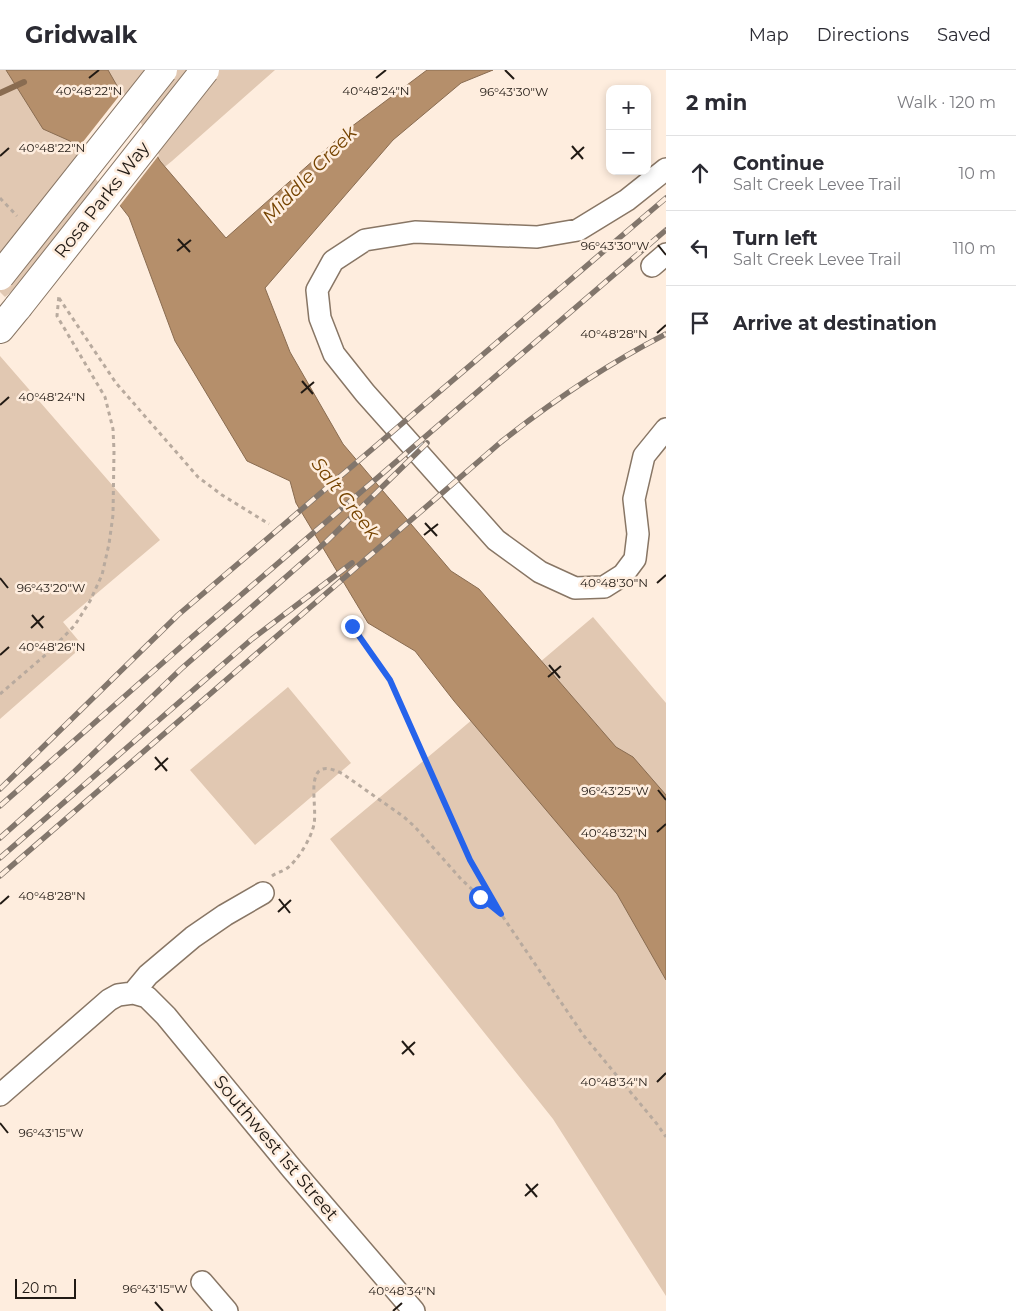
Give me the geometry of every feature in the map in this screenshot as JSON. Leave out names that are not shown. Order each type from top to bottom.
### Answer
[{"type":"highway","name":"Rosa Parks Way","points":[[0,276],[163,70]]},
{"type":"highway","name":"Rosa Parks Way","points":[[0,329],[205,70]]},
{"type":"street","points":[[666,170],[627,200],[578,230],[537,237],[415,232],[364,240],[333,261],[317,290],[320,318],[334,354],[365,393],[496,540],[540,572],[575,588],[604,587],[623,575],[635,559],[638,534],[634,499],[644,456],[666,429]]},
{"type":"street","points":[[0,1095],[109,1000],[118,995],[133,993],[148,975],[193,937],[225,915],[263,893]]},
{"type":"street","name":"Southwest 1st Street","points":[[133,993],[148,997],[166,1016],[292,1169],[414,1311]]},
{"type":"street","points":[[202,1282],[227,1311]]},
{"type":"path","points":[[0,694],[50,651],[75,625],[90,601],[102,575],[109,544],[112,515],[113,429],[105,398],[57,316],[59,298],[116,383],[198,477],[222,495],[269,524]]},
{"type":"path","points":[[352,626],[390,680],[470,860],[501,914],[584,1036],[666,1137]]},
{"type":"path","points":[[287,868],[306,844],[314,825],[313,784],[316,776],[319,771],[326,768],[334,769],[404,817],[460,879],[501,914]]},
{"type":"shaded area","points":[[0,70],[275,70],[172,161],[5,297],[0,292]]},
{"type":"shaded area","points":[[0,356],[160,540],[63,622],[83,646],[0,719]]},
{"type":"shaded area","points":[[593,617],[666,703],[666,1296],[553,1119],[330,839]]},
{"type":"shaded area","points":[[288,687],[351,763],[255,845],[190,770]]},
{"type":"water","points":[[6,70],[108,70],[160,161],[226,238],[351,127],[427,70],[493,70],[461,83],[393,140],[265,288],[290,352],[343,444],[451,571],[479,589],[616,747],[633,757],[666,795],[666,980],[617,894],[454,701],[415,651],[368,623],[296,503],[290,481],[247,461],[175,341],[129,217],[70,141],[43,129]]},
{"type":"pier","points":[[123,91],[159,155],[118,208],[75,152]]},
{"type":"waterway","points":[[0,93],[24,82]]},
{"type":"railway","points":[[0,789],[178,615],[666,198]]},
{"type":"railway","points":[[0,806],[192,637],[666,230]]},
{"type":"railway","points":[[0,876],[501,442],[581,384],[622,358],[666,334]]},
{"type":"railway","points":[[0,838],[74,772],[181,669],[327,541],[427,443]]},
{"type":"railway","points":[[0,858],[252,639],[352,563]]},
{"type":"route","points":[[352,626],[390,680],[470,860],[501,914],[480,897]]},
{"type":"water label","name":"Middle Creek","points":[[309,174]]},
{"type":"water label","name":"Salt Creek","points":[[346,498]]}]
